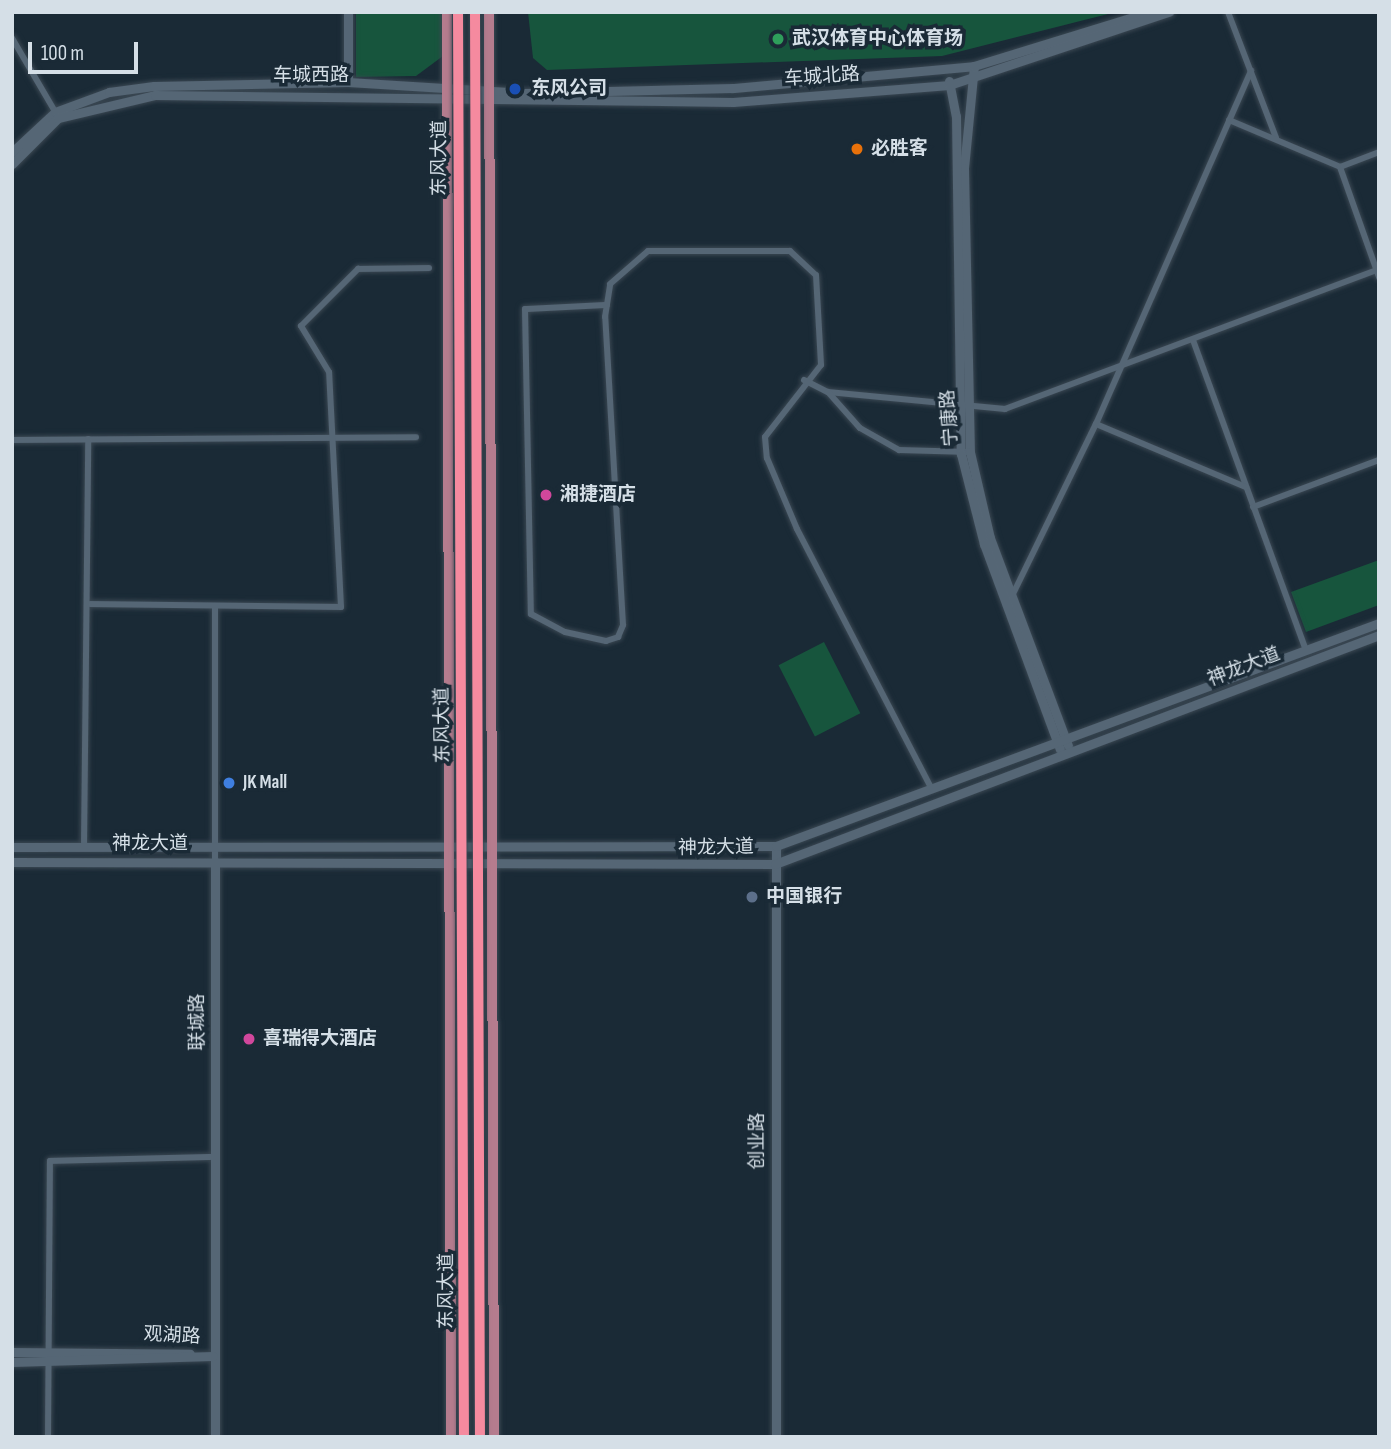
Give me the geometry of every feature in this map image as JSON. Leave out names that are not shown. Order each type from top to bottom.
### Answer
[{"type":"highway","name":"东风大道","points":[[458,12],[464,1437]]},
{"type":"highway","name":"东风大道","points":[[475,12],[482,622],[480,1437]]},
{"type":"main road","points":[[348,12],[348,82]]},
{"type":"main road","points":[[447,12],[444,92],[451,847],[451,1437]]},
{"type":"main road","points":[[489,12],[492,96],[491,848],[494,1437]]},
{"type":"main road","name":"车城北路","points":[[464,99],[733,88],[948,70],[974,66],[1149,12]]},
{"type":"main road","name":"车城北路","points":[[465,87],[492,96],[733,102],[949,85],[975,82],[1169,12]]},
{"type":"main road","name":"宁康路","points":[[974,66],[975,82],[964,168],[962,402],[965,453],[1009,601],[1066,752]]},
{"type":"main road","points":[[948,70],[956,116],[962,402]]},
{"type":"main road","name":"车城西路","points":[[12,152],[57,115],[109,92],[155,86],[348,82],[444,92],[464,99]]},
{"type":"main road","name":"车城西路","points":[[12,164],[57,115],[155,94],[444,92],[465,87]]},
{"type":"main road","name":"神龙大道","points":[[12,847],[215,850],[776,846],[933,791],[1379,623]]},
{"type":"main road","name":"神龙大道","points":[[12,862],[775,863],[1379,635]]},
{"type":"main road","name":"创业路","points":[[776,846],[776,1437]]},
{"type":"main road","name":"联城路","points":[[215,862],[215,1437]]},
{"type":"main road","name":"观湖路","points":[[12,1352],[48,1357]]},
{"type":"main road","name":"观湖路","points":[[12,1362],[48,1357],[213,1356]]},
{"type":"street","points":[[1228,12],[1276,138]]},
{"type":"street","points":[[12,38],[57,115]]},
{"type":"street","points":[[1009,601],[1096,424],[1251,71]]},
{"type":"street","points":[[1229,120],[1340,167],[1379,152]]},
{"type":"street","points":[[828,392],[962,402],[1005,409],[1378,274],[1340,167]]},
{"type":"street","points":[[607,306],[525,310],[531,614],[565,632],[606,640],[618,637],[623,625],[607,306],[610,284],[648,251],[790,251],[808,262],[819,294],[821,365],[804,380],[765,437],[767,458],[797,529],[933,791]]},
{"type":"street","points":[[90,604],[341,607],[335,437],[329,372],[301,326],[358,269],[429,268]]},
{"type":"street","points":[[1193,340],[1306,651]]},
{"type":"street","points":[[804,380],[828,392],[860,428],[899,450],[965,453]]},
{"type":"street","points":[[1096,424],[1246,487]]},
{"type":"street","points":[[12,440],[416,437]]},
{"type":"street","points":[[84,848],[90,604],[88,439]]},
{"type":"street","points":[[1253,506],[1379,460]]},
{"type":"street","name":"联城路","points":[[215,606],[215,862]]},
{"type":"street","points":[[48,1437],[50,1161],[216,1157]]},
{"type":"green space","points":[[356,12],[448,12],[443,56],[416,76],[356,77]]},
{"type":"green space","name":"武汉体育中心体育场","points":[[528,12],[1116,12],[942,56],[547,70],[533,58]]},
{"type":"green space","points":[[1379,560],[1379,605],[1306,632],[1291,592]]},
{"type":"green space","points":[[824,642],[860,713],[815,736],[779,665]]},
{"type":"place","name":"武汉体育中心体育场","points":[[778,39]]},
{"type":"place","name":"东风公司","points":[[515,89]]},
{"type":"place","name":"必胜客","points":[[857,149]]},
{"type":"place","name":"湘捷酒店","points":[[546,495]]},
{"type":"place","name":"JK Mall","points":[[229,783]]},
{"type":"place","name":"中国银行","points":[[752,897]]},
{"type":"place","name":"喜瑞得大酒店","points":[[249,1039]]}]
